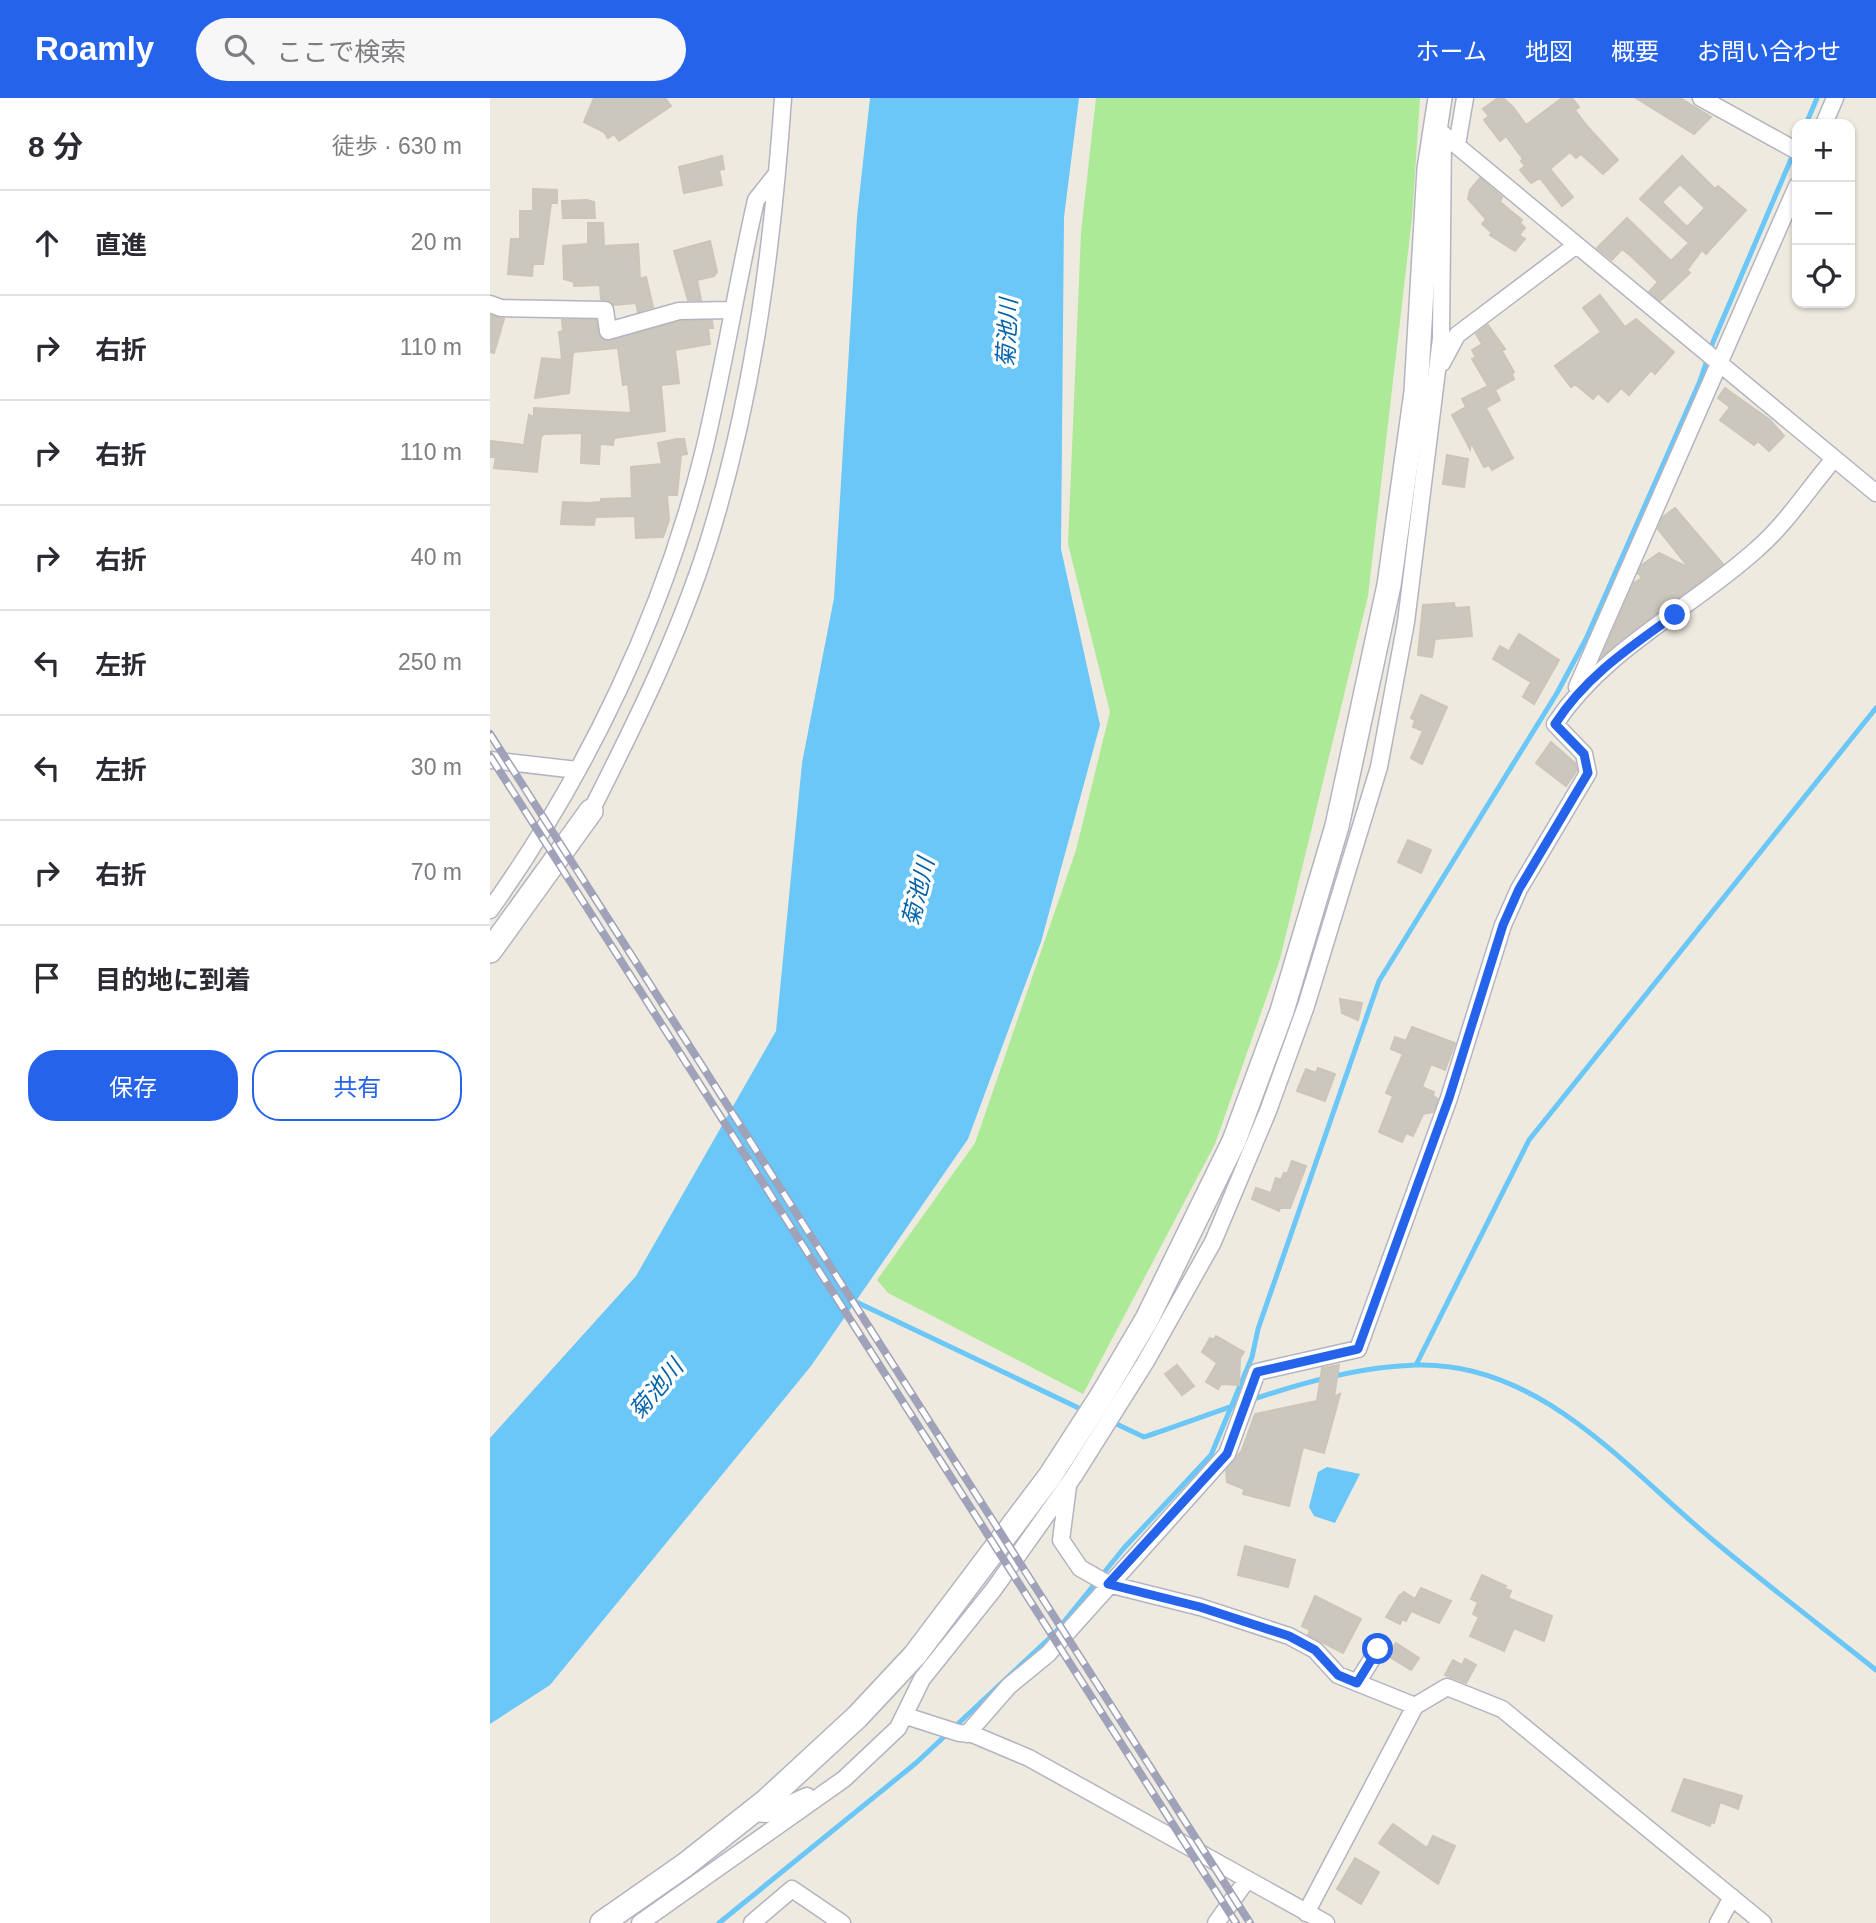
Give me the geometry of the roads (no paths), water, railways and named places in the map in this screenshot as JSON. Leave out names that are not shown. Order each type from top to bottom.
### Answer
[{"type":"street","points":[[490,951],[592,811],[669,649],[714,525],[747,393],[765,281],[783,98]]},
{"type":"street","points":[[640,1923],[844,1779],[898,1728],[922,1679],[994,1589],[1068,1484],[1144,1363],[1213,1242],[1268,1111],[1306,1006],[1379,766],[1406,622],[1437,372],[1444,280],[1440,98]]},
{"type":"street","points":[[1457,145],[1465,98]]},
{"type":"street","points":[[1701,98],[1791,148]]},
{"type":"street","points":[[1826,119],[1835,98]]},
{"type":"street","points":[[1440,132],[1876,493]]},
{"type":"street","points":[[602,1923],[685,1865],[750,1813],[857,1717],[915,1655],[1042,1488],[1101,1397],[1147,1319],[1234,1141],[1282,1011],[1337,826],[1389,585],[1416,392],[1429,169],[1440,132]]},
{"type":"street","points":[[490,910],[562,802],[627,667],[681,525],[703,452],[756,201],[775,176]]},
{"type":"street","points":[[963,1733],[1009,1686],[1048,1654],[1227,1454],[1257,1372],[1358,1349],[1449,1098],[1503,925],[1519,889],[1588,773],[1584,754],[1555,724],[1572,698],[1792,197]]},
{"type":"street","points":[[1437,372],[1457,335],[1575,246]]},
{"type":"street","points":[[490,304],[501,308],[606,310],[608,331],[679,311],[731,310]]},
{"type":"street","points":[[1572,698],[1603,666],[1675,615],[1758,548],[1834,459]]},
{"type":"street","points":[[490,760],[578,770]]},
{"type":"street","points":[[1068,1484],[1061,1540],[1080,1569],[1108,1584],[1200,1607],[1289,1636],[1315,1650],[1338,1675],[1415,1706]]},
{"type":"street","points":[[1357,1683],[1378,1649]]},
{"type":"street","points":[[1307,1913],[1415,1706],[1447,1687],[1502,1709],[1763,1923]]},
{"type":"street","points":[[906,1716],[963,1733],[1029,1758],[1326,1923]]},
{"type":"street","points":[[750,1813],[768,1814],[844,1779]]},
{"type":"street","points":[[1216,1923],[1247,1880]]},
{"type":"street","points":[[752,1923],[792,1889],[842,1923]]},
{"type":"street","points":[[1718,1923],[1732,1897]]},
{"type":"water","name":"菊池川","points":[[870,98],[1079,98],[1064,217],[1061,549],[1100,725],[1041,942],[968,1139],[811,1366],[550,1685],[490,1724],[490,1438],[636,1276],[776,1031],[802,763],[834,598],[857,217]]},
{"type":"water","points":[[1327,1467],[1360,1474],[1335,1523],[1314,1516],[1309,1507],[1318,1472]]},
{"type":"waterway","points":[[1808,119],[1817,98]]},
{"type":"waterway","points":[[719,1923],[916,1763],[1054,1634],[1124,1548],[1211,1455],[1252,1357],[1258,1329],[1379,981],[1557,693],[1586,639],[1700,381],[1713,342],[1792,157]]},
{"type":"waterway","points":[[1416,1365],[1529,1140],[1876,708]]},
{"type":"waterway","points":[[850,1299],[1085,1411]]},
{"type":"waterway","points":[[1110,1421],[1144,1437],[1312,1381],[1381,1368],[1416,1365],[1461,1368],[1503,1381],[1542,1400],[1579,1424],[1714,1541],[1876,1670]]},
{"type":"railway","points":[[490,734],[1250,1923]]},
{"type":"railway","points":[[490,756],[1236,1923]]}]
